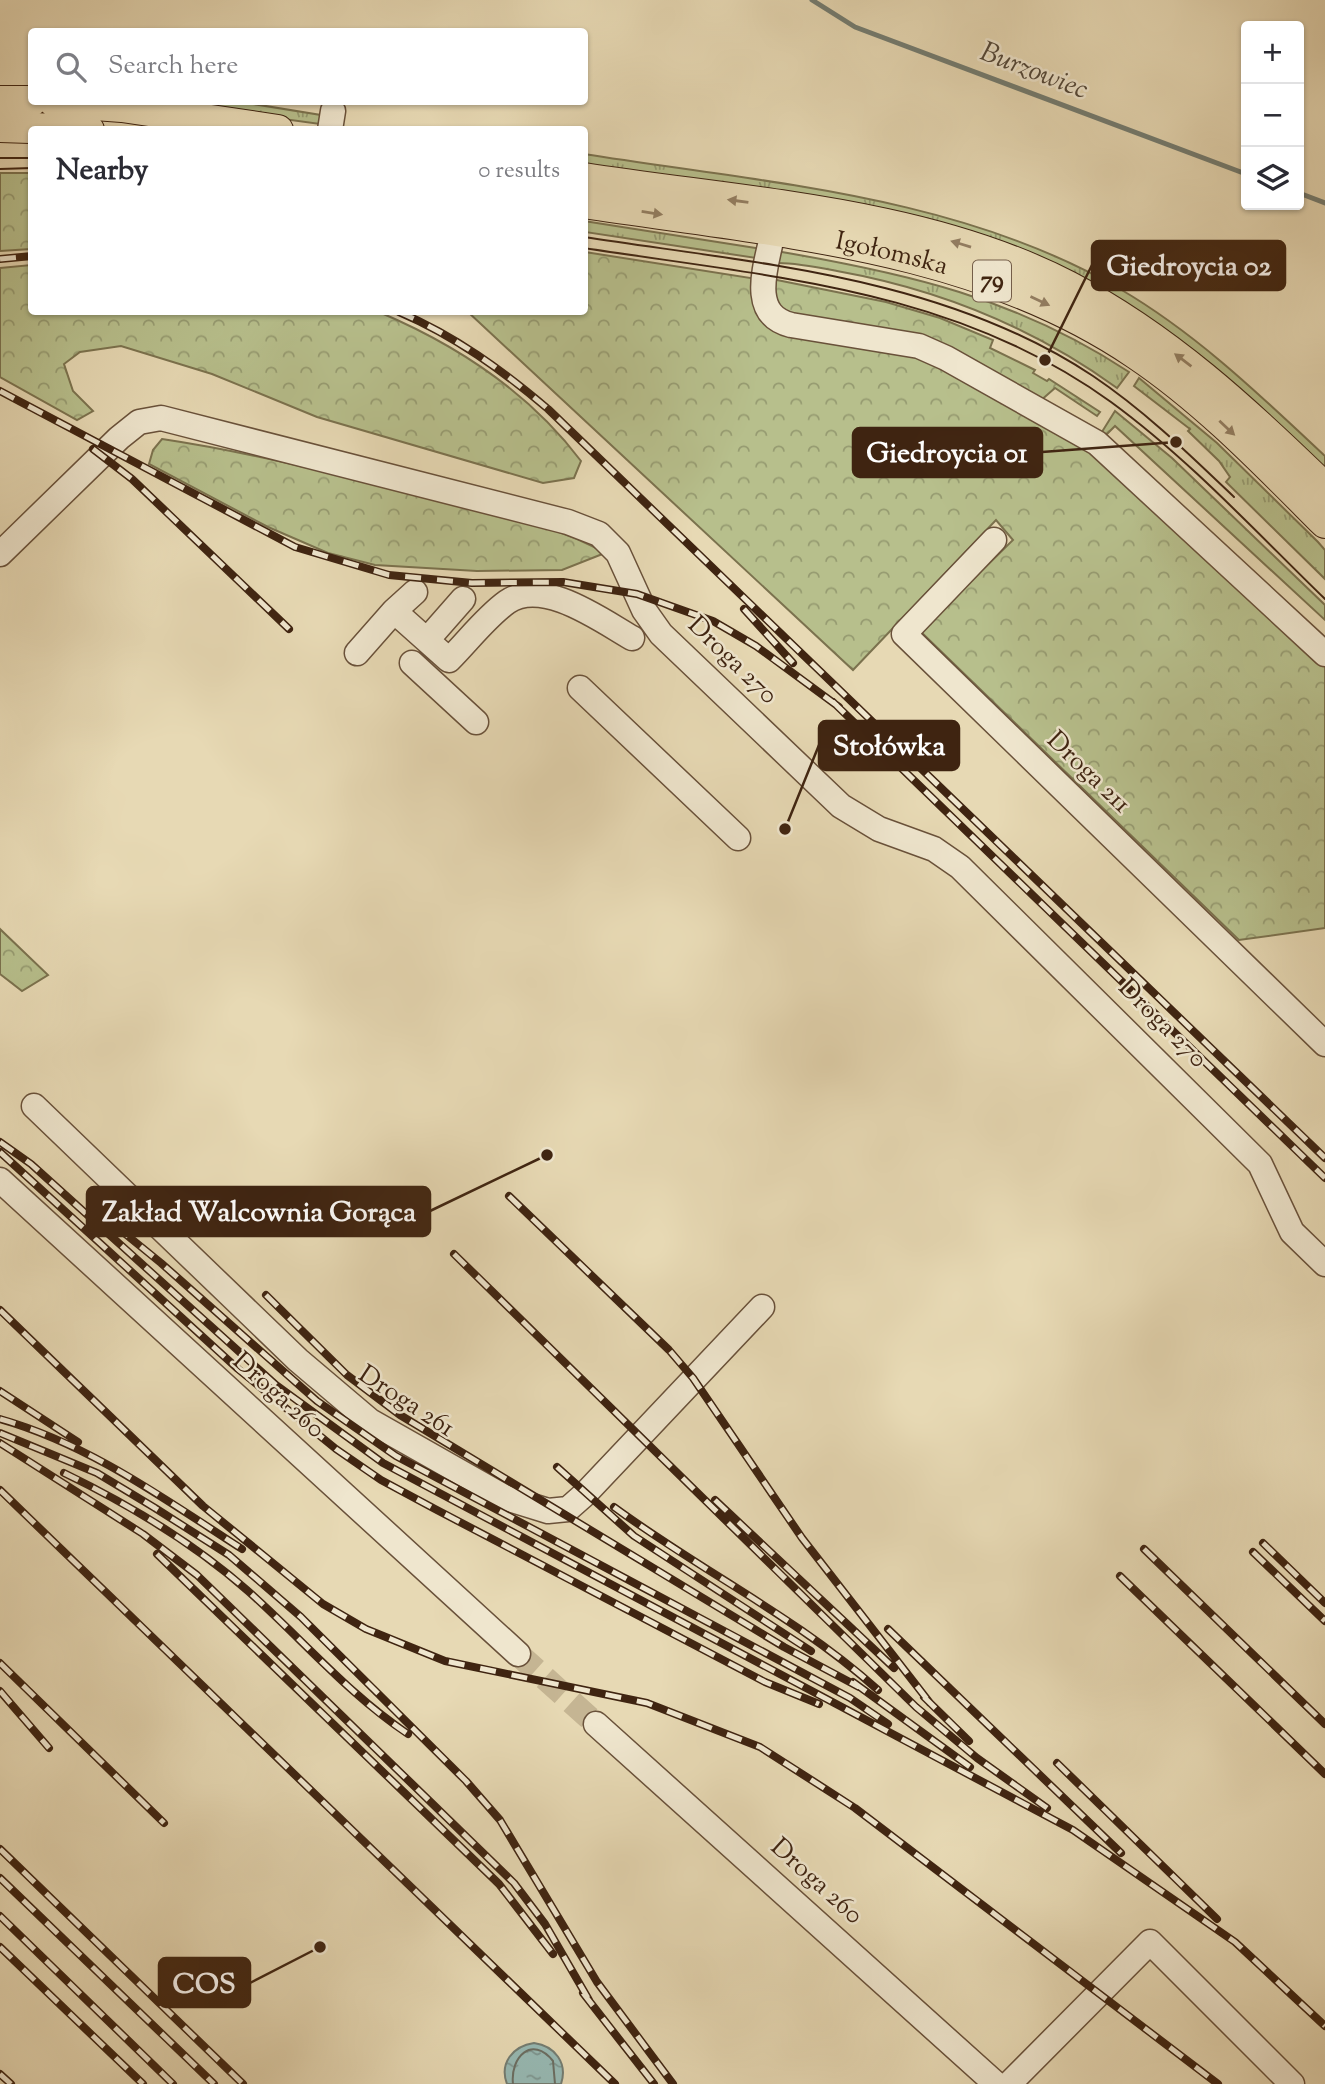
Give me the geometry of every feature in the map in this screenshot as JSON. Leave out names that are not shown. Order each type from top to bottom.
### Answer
[{"type":"main road","points":[[0,101],[28,101]]},
{"type":"main road","points":[[95,105],[251,126]]},
{"type":"main road","points":[[0,127],[28,128]]},
{"type":"main road","name":"Igołomska","points":[[588,179],[864,221],[937,237],[1014,262],[1091,299],[1165,347],[1224,393],[1325,488]]},
{"type":"main road","name":"Igołomska","points":[[588,204],[872,249],[944,266],[1017,290],[1076,318],[1121,344],[1171,379],[1235,435],[1325,523]]},
{"type":"lane","points":[[773,232],[763,294],[764,304],[777,320],[791,325],[919,346],[946,358],[1097,443],[1325,654]]},
{"type":"lane","name":"Droga 270","points":[[0,554],[118,438],[139,422],[161,418],[568,522],[599,534],[618,553],[644,610],[661,634],[841,806],[879,829],[934,849],[960,867],[1260,1164],[1292,1232],[1325,1265]]},
{"type":"lane","name":"Droga 211","points":[[994,540],[904,634],[1325,1044]]},
{"type":"lane","points":[[357,653],[394,611],[415,592]]},
{"type":"lane","points":[[394,611],[449,660],[509,600],[534,595],[560,598],[632,638]]},
{"type":"lane","points":[[426,640],[463,599]]},
{"type":"lane","points":[[412,663],[477,722]]},
{"type":"lane","points":[[580,688],[738,838]]},
{"type":"lane","name":"Droga 261","points":[[34,1106],[298,1360],[370,1421],[506,1498],[548,1511],[568,1509],[585,1494],[762,1307]]},
{"type":"lane","name":"Droga 260","points":[[0,1180],[519,1654]]},
{"type":"lane","name":"Droga 260","points":[[596,1724],[996,2084]]},
{"type":"lane","points":[[1009,2084],[1150,1942],[1292,2084]]},
{"type":"green space","points":[[181,105],[259,105],[327,116],[320,124]]},
{"type":"green space","points":[[588,155],[860,197],[994,232],[1058,257],[1120,289],[1202,346],[1325,456],[1325,473],[1186,348],[588,167]]},
{"type":"green space","points":[[0,173],[28,173],[28,249],[0,251]]},
{"type":"green space","points":[[588,222],[762,249],[756,258],[588,232]]},
{"type":"green space","points":[[776,251],[915,279],[959,292],[1045,325],[1087,346],[1129,372],[1117,388],[1052,347],[984,314],[912,288],[875,279],[805,265],[774,263]]},
{"type":"green space","points":[[588,252],[757,279],[756,307],[910,349],[1097,454],[1325,663],[1325,928],[1239,940],[920,631],[1013,540],[996,520],[853,670],[471,315],[588,315]]},
{"type":"green space","points":[[28,265],[28,315],[386,315],[436,339],[490,373],[538,413],[581,461],[574,478],[543,483],[317,417],[212,374],[121,346],[80,352],[64,364],[73,391],[93,411],[77,420],[0,377],[0,268]]},
{"type":"green space","points":[[772,279],[886,302],[940,318],[993,340],[990,348],[1035,370],[1033,373],[1047,381],[1049,379],[1100,412],[1097,416],[1055,388],[1039,402],[949,351],[796,320],[779,310]]},
{"type":"green space","points":[[1139,378],[1217,443],[1318,542],[1325,550],[1325,579],[1226,482],[1230,477],[1219,461],[1188,431],[1190,429],[1134,386]]},
{"type":"green space","points":[[1115,411],[1172,458],[1325,605],[1325,620],[1115,426],[1104,437],[1100,435]]},
{"type":"green space","points":[[162,439],[266,458],[502,515],[566,534],[605,553],[562,570],[477,571],[375,565],[328,553],[268,527],[149,464],[153,450]]},
{"type":"green space","points":[[0,929],[48,975],[22,991],[0,974]]},
{"type":"water","points":[[534,2043],[548,2048],[558,2057],[563,2069],[561,2084],[507,2084],[506,2063],[514,2052]]},
{"type":"waterway","name":"Burzowiec","points":[[812,0],[855,27],[1241,172]]},
{"type":"waterway","name":"Burzowiec","points":[[1304,195],[1325,203]]},
{"type":"tunnel","points":[[518,1654],[596,1724]]},
{"type":"tram line","points":[[0,158],[28,158]]},
{"type":"tram line","points":[[0,169],[28,168]]},
{"type":"tram line","points":[[588,238],[782,266],[848,279],[912,295],[974,316],[1035,342],[1112,389],[1149,418],[1234,497]]},
{"type":"tram line","points":[[588,249],[791,279],[858,293],[924,311],[989,334],[1051,364],[1140,424],[1221,497],[1325,599]]},
{"type":"railway","points":[[0,259],[28,256]]},
{"type":"railway","points":[[406,315],[477,355],[548,409],[1325,1158]]},
{"type":"railway","points":[[0,391],[295,547],[389,575],[472,583],[563,582],[637,594],[713,621],[756,646],[839,707]]},
{"type":"railway","points":[[93,449],[132,479],[289,629]]},
{"type":"railway","points":[[744,609],[793,663]]},
{"type":"railway","points":[[833,702],[1325,1178]]},
{"type":"railway","points":[[0,1142],[31,1164],[276,1385],[383,1463],[1073,1830],[1235,1942],[1325,2026]]},
{"type":"railway","points":[[0,1152],[238,1369],[336,1449],[381,1480],[765,1682],[819,1704]]},
{"type":"railway","points":[[509,1196],[669,1350],[693,1378],[802,1538],[930,1703]]},
{"type":"railway","points":[[91,1206],[161,1263],[317,1401],[396,1456],[850,1698],[888,1724]]},
{"type":"railway","points":[[454,1254],[916,1707],[977,1758],[1047,1808]]},
{"type":"railway","points":[[266,1295],[347,1375],[400,1415],[784,1647],[859,1687]]},
{"type":"railway","points":[[0,1310],[203,1506],[323,1604],[366,1629],[445,1661],[647,1703],[760,1747],[855,1808],[1218,2084]]},
{"type":"railway","points":[[0,1391],[78,1442]]},
{"type":"railway","points":[[0,1419],[33,1430],[96,1458],[242,1549]]},
{"type":"railway","points":[[0,1433],[97,1473],[155,1508],[229,1555],[301,1617],[466,1781],[500,1820],[597,1982],[673,2084]]},
{"type":"railway","points":[[0,1443],[143,1534],[197,1575],[514,1883],[545,1924],[589,2000]]},
{"type":"railway","points":[[557,1467],[634,1536],[811,1651]]},
{"type":"railway","points":[[64,1473],[136,1512],[206,1557],[268,1609],[365,1702],[408,1734]]},
{"type":"railway","points":[[0,1490],[615,2084]]},
{"type":"railway","points":[[715,1500],[894,1668]]},
{"type":"railway","points":[[614,1507],[782,1617],[878,1690]]},
{"type":"railway","points":[[1263,1543],[1325,1603]]},
{"type":"railway","points":[[1144,1549],[1325,1724]]},
{"type":"railway","points":[[1253,1552],[1325,1621]]},
{"type":"railway","points":[[157,1554],[499,1884],[553,1954]]},
{"type":"railway","points":[[1120,1576],[1325,1774]]},
{"type":"railway","points":[[888,1629],[1121,1853]]},
{"type":"railway","points":[[0,1663],[164,1823]]},
{"type":"railway","points":[[853,1682],[970,1767]]},
{"type":"railway","points":[[0,1691],[49,1748]]},
{"type":"railway","points":[[924,1697],[969,1741]]},
{"type":"railway","points":[[1057,1763],[1217,1919]]},
{"type":"railway","points":[[0,1849],[243,2084]]},
{"type":"railway","points":[[0,1878],[214,2084]]},
{"type":"railway","points":[[0,1916],[173,2084]]},
{"type":"railway","points":[[0,1947],[143,2084]]},
{"type":"railway","points":[[583,1993],[654,2084]]},
{"type":"railway","points":[[0,2074],[11,2084]]},
{"type":"place","name":"Giedroycia 02","points":[[1045,360]]},
{"type":"place","name":"Giedroycia 01","points":[[1176,442]]},
{"type":"place","name":"Stołówka","points":[[785,829]]},
{"type":"place","name":"Zakład Walcownia Gorąca","points":[[547,1155]]},
{"type":"place","name":"COS","points":[[320,1947]]}]
